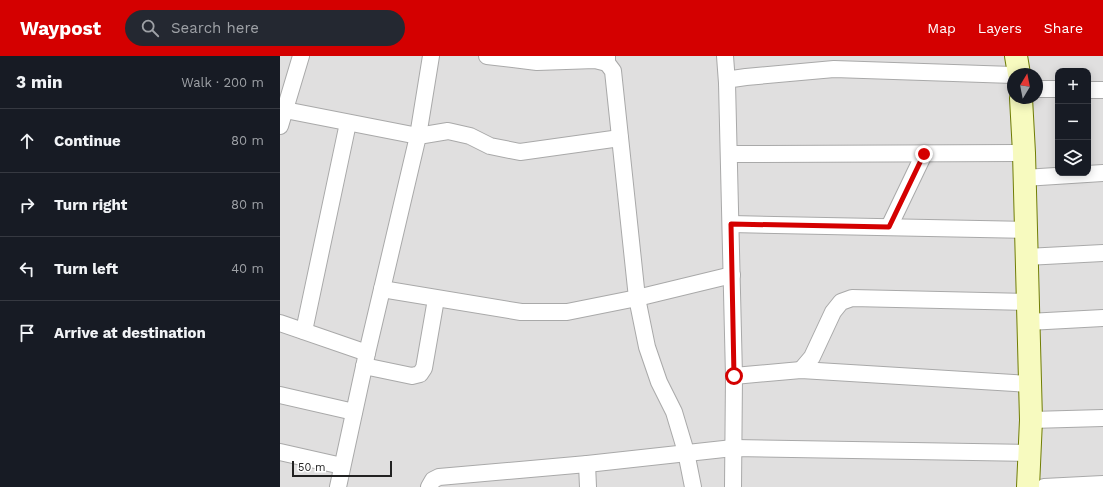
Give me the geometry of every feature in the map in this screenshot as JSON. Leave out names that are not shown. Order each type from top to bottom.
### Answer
[{"type":"street","points":[[280,126],[284,105],[301,56]]},
{"type":"street","points":[[338,487],[365,360],[418,136],[431,56]]},
{"type":"street","points":[[487,56],[537,62],[553,59],[607,60],[613,71],[637,298],[647,347],[659,382],[674,412],[686,452],[693,487]]},
{"type":"street","points":[[725,56],[728,83],[734,376],[733,487]]},
{"type":"street","points":[[1016,56],[1018,68]]},
{"type":"street","points":[[728,83],[732,79],[746,76],[834,69],[1007,75]]},
{"type":"street","points":[[1043,89],[1055,89]]},
{"type":"street","points":[[1091,90],[1103,90]]},
{"type":"street","points":[[1021,104],[1031,420],[1028,487]]},
{"type":"street","points":[[284,105],[348,123],[418,136],[448,132],[470,136],[490,146],[520,152],[620,138]]},
{"type":"street","points":[[304,331],[348,123]]},
{"type":"street","points":[[729,154],[1024,153]]},
{"type":"street","points":[[889,227],[924,154]]},
{"type":"street","points":[[1024,178],[1103,173]]},
{"type":"street","points":[[731,224],[1026,230]]},
{"type":"street","points":[[1026,258],[1103,253]]},
{"type":"street","points":[[382,289],[521,312],[567,312],[637,298],[732,275]]},
{"type":"street","points":[[800,370],[812,357],[833,312],[841,302],[852,298],[1103,318]]},
{"type":"street","points":[[280,323],[304,331],[365,360],[412,376],[420,374],[424,368],[436,299]]},
{"type":"street","points":[[734,376],[800,370],[1030,384]]},
{"type":"street","points":[[280,395],[354,412]]},
{"type":"street","points":[[1031,420],[1103,418]]},
{"type":"street","points":[[429,487],[433,480],[439,477],[587,464],[733,448],[1030,453]]},
{"type":"street","points":[[280,452],[342,466]]},
{"type":"street","points":[[587,464],[588,487]]},
{"type":"street","points":[[1044,487],[1093,485]]},
{"type":"shaded area","points":[[280,56],[1103,56],[1103,487],[280,487]]},
{"type":"route","points":[[734,376],[731,224],[889,227],[924,154]]}]
